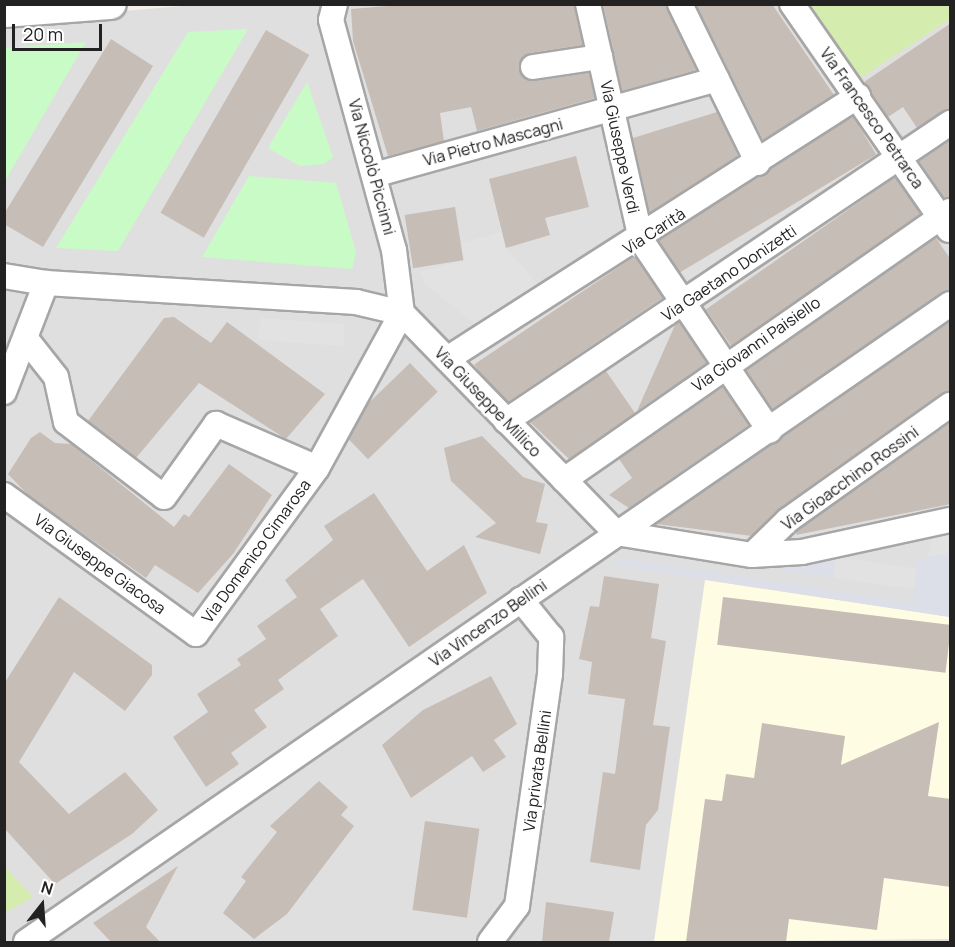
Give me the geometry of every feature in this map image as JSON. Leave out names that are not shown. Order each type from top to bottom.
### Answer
[{"type":"street","points":[[4,12],[111,4]]},
{"type":"street","name":"Via Giuseppe Verdi","points":[[588,4],[641,240],[770,431]]},
{"type":"street","points":[[681,4],[758,163]]},
{"type":"street","name":"Via Francesco Petrarca","points":[[792,4],[947,220]]},
{"type":"street","name":"Via Niccolò Piccinni","points":[[334,14],[394,250],[402,313]]},
{"type":"street","points":[[533,67],[600,57]]},
{"type":"street","name":"Via Pietro Mascagni","points":[[374,175],[717,79]]},
{"type":"street","name":"Via Carità","points":[[447,359],[641,240],[858,96]]},
{"type":"street","name":"Via Gaetano Donizetti","points":[[506,421],[685,304],[951,123]]},
{"type":"street","name":"Via Giovanni Paisiello","points":[[564,480],[725,365],[947,220]]},
{"type":"street","points":[[4,276],[46,283],[356,302],[402,313]]},
{"type":"street","points":[[4,392],[10,365],[26,339],[46,283]]},
{"type":"street","name":"Via Vincenzo Bellini","points":[[26,942],[951,304]]},
{"type":"street","name":"Via Giuseppe Millico","points":[[402,313],[616,533]]},
{"type":"street","name":"Via Domenico Cimarosa","points":[[196,634],[317,468],[402,313]]},
{"type":"street","name":"Via Domenico Cimarosa","points":[[26,339],[56,377],[66,422],[164,497],[216,424],[317,468]]},
{"type":"street","name":"Via Gioacchino Rossini","points":[[752,555],[788,520],[951,405]]},
{"type":"street","name":"Via Giuseppe Giacosa","points":[[4,495],[196,634]]},
{"type":"street","points":[[616,533],[752,555],[802,552],[951,519]]},
{"type":"street","name":"Via privata Bellini","points":[[490,942],[517,906],[550,674],[551,637],[521,600]]},
{"type":"shaded area","points":[[206,4],[950,5],[950,942],[5,942],[5,21]]},
{"type":"shaded area","points":[[502,232],[506,248],[540,286],[479,327],[426,285],[420,272],[463,260],[461,243]]},
{"type":"shaded area","points":[[260,318],[345,324],[343,346],[258,340]]},
{"type":"shaded area","points":[[950,532],[950,553],[927,558],[933,535]]},
{"type":"shaded area","points":[[950,553],[950,617],[610,565],[621,558],[912,603],[919,559]]},
{"type":"shaded area","points":[[836,557],[917,568],[914,589],[833,578]]},
{"type":"shaded area","points":[[836,557],[833,578],[776,570]]},
{"type":"shaded area","points":[[705,580],[950,617],[950,939],[654,942]]},
{"type":"green space","points":[[807,5],[950,5],[950,19],[859,79]]},
{"type":"green space","points":[[248,29],[118,251],[56,248],[188,32]]},
{"type":"green space","points":[[86,42],[5,181],[5,48]]},
{"type":"green space","points":[[307,82],[333,157],[324,164],[300,166],[268,148]]},
{"type":"green space","points":[[249,176],[336,183],[356,252],[352,269],[202,257]]},
{"type":"green space","points":[[4,866],[33,897],[5,913],[4,913]]},
{"type":"building","points":[[413,4],[574,4],[583,45],[530,53],[519,70],[535,81],[589,73],[595,98],[477,131],[471,107],[440,113],[444,141],[388,156],[353,41],[351,9]]},
{"type":"building","points":[[603,4],[666,4],[696,70],[622,91]]},
{"type":"building","points":[[696,4],[772,4],[834,95],[763,140]]},
{"type":"building","points":[[951,23],[951,109],[917,128],[903,107],[888,117],[864,82]]},
{"type":"building","points":[[266,30],[309,55],[204,238],[160,213]]},
{"type":"building","points":[[111,39],[153,66],[43,247],[4,224],[4,214]]},
{"type":"building","points":[[717,112],[738,156],[649,213],[633,138]]},
{"type":"building","points":[[853,116],[876,155],[678,274],[655,235]]},
{"type":"building","points":[[951,140],[951,197],[944,198],[919,161]]},
{"type":"building","points":[[576,156],[589,207],[545,218],[550,235],[506,248],[489,179]]},
{"type":"building","points":[[895,177],[921,214],[732,346],[706,309]]},
{"type":"building","points":[[455,207],[463,260],[413,268],[405,215]]},
{"type":"building","points":[[936,238],[951,260],[951,290],[772,409],[746,370]]},
{"type":"building","points":[[635,256],[663,297],[502,406],[474,364]]},
{"type":"building","points":[[174,317],[211,343],[227,322],[325,394],[286,439],[199,383],[136,458],[88,421],[164,318]]},
{"type":"building","points":[[951,321],[951,391],[780,508],[752,536],[656,524]]},
{"type":"building","points":[[679,322],[707,363],[637,411],[675,325]]},
{"type":"building","points":[[410,363],[438,392],[368,459],[340,430]]},
{"type":"building","points":[[606,371],[635,413],[569,459],[530,422]]},
{"type":"building","points":[[723,387],[749,425],[629,508],[609,495],[632,478],[619,459]]},
{"type":"building","points":[[951,422],[951,504],[796,535],[797,531]]},
{"type":"building","points":[[40,432],[55,443],[71,444],[174,527],[184,514],[189,517],[229,464],[272,495],[233,554],[198,593],[155,565],[146,578],[28,495],[8,474],[31,438]]},
{"type":"building","points":[[482,436],[523,477],[545,484],[536,522],[548,524],[540,554],[475,537],[496,523],[451,481],[444,448]]},
{"type":"building","points":[[374,493],[427,571],[464,545],[487,593],[409,647],[363,579],[320,609],[338,636],[278,680],[284,689],[254,710],[267,727],[231,753],[239,764],[206,787],[173,737],[208,712],[197,694],[241,665],[237,659],[266,639],[257,626],[297,597],[285,580],[333,540],[324,526]]},
{"type":"building","points":[[604,576],[659,584],[651,638],[666,641],[653,725],[670,727],[658,810],[646,825],[640,870],[590,862],[603,772],[615,774],[625,699],[588,694],[592,662],[579,659],[590,606],[599,607]]},
{"type":"building","points":[[59,597],[152,665],[152,675],[125,711],[74,672],[19,762],[69,814],[125,772],[158,810],[132,834],[55,884],[4,828],[4,684]]},
{"type":"building","points":[[723,597],[950,625],[945,673],[717,645]]},
{"type":"building","points":[[491,676],[517,724],[494,740],[506,757],[483,772],[472,756],[411,798],[382,745],[423,710]]},
{"type":"building","points":[[939,722],[928,796],[951,799],[951,887],[884,878],[877,930],[789,919],[786,942],[686,942],[705,799],[722,801],[726,774],[754,778],[762,723],[845,736],[841,765]]},
{"type":"building","points":[[319,781],[348,807],[341,815],[354,826],[287,914],[254,939],[223,913],[246,881],[241,877],[277,832],[270,826]]},
{"type":"building","points":[[425,821],[479,829],[467,918],[412,910]]},
{"type":"building","points":[[178,866],[146,927],[160,942],[111,942],[93,923]]},
{"type":"building","points":[[546,902],[614,912],[609,942],[542,942]]}]
